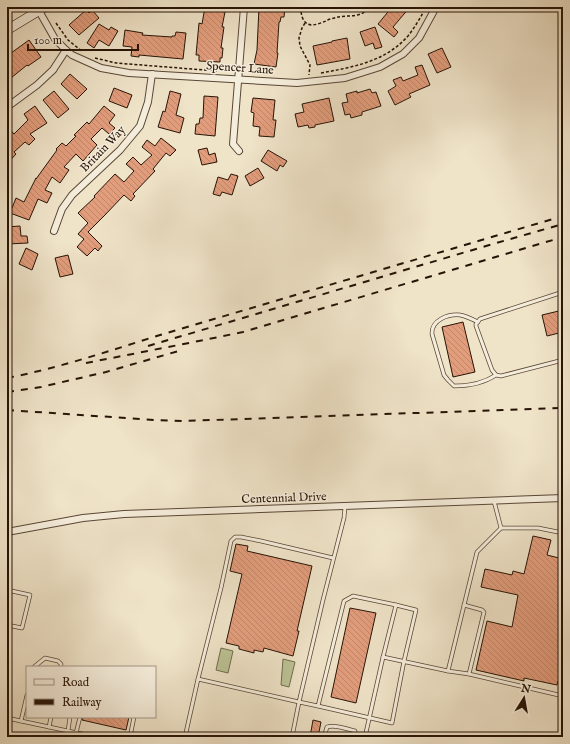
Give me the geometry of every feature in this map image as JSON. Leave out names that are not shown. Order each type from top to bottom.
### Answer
[{"type":"street","points":[[239,151],[233,144],[244,7]]},
{"type":"street","name":"Spencer Lane","points":[[38,9],[55,39],[66,50],[72,55],[101,68],[129,73],[297,83],[345,78],[380,67],[403,54],[419,38],[436,7]]},
{"type":"street","points":[[7,30],[38,9]]},
{"type":"street","points":[[7,107],[37,85],[53,70],[66,50]]},
{"type":"street","name":"Britain Way","points":[[54,231],[62,209],[72,195],[120,150],[140,126],[148,102],[152,74]]},
{"type":"street","name":"Centennial Drive","points":[[7,532],[83,518],[124,514],[563,498]]},
{"type":"lane","points":[[496,375],[492,370],[476,326],[480,319],[563,292]]},
{"type":"lane","points":[[478,322],[465,316],[458,315],[442,319],[433,326],[432,334],[444,374],[454,386],[484,382],[496,375],[500,376],[563,360]]},
{"type":"lane","points":[[494,501],[501,528]]},
{"type":"lane","points":[[292,737],[299,702],[344,518],[345,506]]},
{"type":"lane","points":[[448,671],[477,552],[501,528],[538,528],[563,533]]},
{"type":"lane","points":[[185,737],[230,545],[234,537],[241,537],[334,558]]},
{"type":"lane","points":[[7,590],[30,595],[22,628],[7,625]]},
{"type":"lane","points":[[198,679],[392,723],[416,610],[353,596],[344,601],[318,706]]},
{"type":"lane","points":[[464,605],[482,610],[484,612],[469,674]]},
{"type":"lane","points":[[364,737],[396,606]]},
{"type":"lane","points":[[383,657],[469,674],[563,696]]},
{"type":"lane","points":[[35,666],[45,658],[58,661],[62,666]]},
{"type":"lane","points":[[21,721],[26,699]]},
{"type":"lane","points":[[7,718],[96,737]]},
{"type":"lane","points":[[49,727],[51,718]]},
{"type":"lane","points":[[66,737],[70,718]]},
{"type":"lane","points":[[76,733],[80,718]]},
{"type":"lane","points":[[130,737],[134,718]]},
{"type":"lane","points":[[324,737],[327,727],[331,726],[355,731],[355,737]]},
{"type":"path","points":[[301,7],[302,17],[305,23]]},
{"type":"path","points":[[305,23],[315,25],[337,17],[358,15],[370,7]]},
{"type":"path","points":[[305,23],[299,38],[300,46],[310,65],[309,77]]},
{"type":"green space","points":[[221,648],[233,651],[228,673],[216,670]]},
{"type":"green space","points":[[283,659],[295,662],[289,687],[281,685]]},
{"type":"building","points":[[205,7],[226,7],[222,27],[224,27],[221,48],[223,48],[220,62],[199,61],[199,55],[196,55],[199,23],[202,24]]},
{"type":"building","points":[[259,7],[285,8],[284,17],[281,17],[279,22],[276,67],[254,64],[257,50]]},
{"type":"building","points":[[392,7],[410,7],[393,27],[398,32],[394,37],[378,24]]},
{"type":"building","points":[[86,10],[89,13],[92,10],[99,18],[79,35],[69,25]]},
{"type":"building","points":[[99,24],[109,30],[111,27],[118,31],[109,46],[99,40],[94,48],[87,43]]},
{"type":"building","points":[[375,27],[382,47],[375,49],[373,43],[365,46],[360,32]]},
{"type":"building","points":[[125,30],[143,33],[142,35],[172,37],[175,36],[176,32],[186,33],[183,59],[139,55],[139,57],[131,56],[132,47],[123,46]]},
{"type":"building","points":[[347,38],[350,59],[317,65],[313,46]]},
{"type":"building","points":[[29,40],[41,57],[28,66],[27,65],[11,78],[7,73],[7,56]]},
{"type":"building","points":[[442,48],[451,67],[437,73],[428,54]]},
{"type":"building","points":[[422,65],[430,85],[409,94],[411,97],[395,105],[388,91],[396,86],[393,80],[401,77],[403,81],[418,75],[415,67]]},
{"type":"building","points":[[70,74],[87,89],[77,99],[61,84]]},
{"type":"building","points":[[114,88],[132,95],[127,108],[109,101]]},
{"type":"building","points":[[370,89],[372,93],[376,92],[381,106],[362,112],[362,115],[351,118],[350,114],[345,115],[342,103],[348,102],[346,94],[357,91],[357,93]]},
{"type":"building","points":[[54,91],[69,109],[58,118],[43,100]]},
{"type":"building","points":[[170,91],[181,94],[176,115],[184,118],[180,133],[158,127],[163,111],[165,112]]},
{"type":"building","points":[[204,96],[218,97],[215,136],[195,134],[196,124],[199,124],[200,118],[203,118]]},
{"type":"building","points":[[253,98],[275,100],[273,120],[276,120],[274,137],[259,136],[260,127],[253,126],[254,113],[251,112]]},
{"type":"building","points":[[329,98],[334,121],[315,125],[315,127],[309,128],[308,125],[298,127],[295,114],[304,112],[302,104]]},
{"type":"building","points":[[35,106],[47,123],[30,134],[35,139],[29,145],[25,142],[14,152],[16,154],[7,164],[7,126],[14,134],[28,120],[24,114]]},
{"type":"building","points":[[104,106],[115,115],[109,123],[115,128],[109,134],[102,128],[91,139],[97,145],[83,161],[76,154],[64,167],[69,170],[60,183],[52,177],[45,190],[52,193],[47,203],[38,199],[29,220],[10,213],[16,198],[24,202],[36,178],[57,150],[56,149],[62,143],[66,146],[76,136],[74,135],[87,122],[89,124]]},
{"type":"building","points":[[161,138],[176,150],[170,156],[166,153],[153,169],[155,171],[133,194],[135,196],[131,201],[124,195],[88,232],[102,246],[98,251],[95,248],[87,256],[77,247],[84,239],[78,234],[88,223],[78,213],[95,197],[94,196],[115,174],[124,182],[134,171],[126,164],[133,157],[141,165],[152,155],[142,147],[147,140],[155,146]]},
{"type":"building","points":[[207,148],[209,155],[215,153],[217,162],[202,165],[198,150]]},
{"type":"building","points":[[268,150],[287,161],[283,167],[280,165],[277,171],[261,161]]},
{"type":"building","points":[[258,168],[264,178],[250,186],[245,176]]},
{"type":"building","points":[[231,174],[238,176],[232,195],[222,192],[220,196],[213,194],[218,177],[228,180]]},
{"type":"building","points":[[20,226],[21,236],[27,236],[28,243],[7,244],[7,227]]},
{"type":"building","points":[[26,248],[38,254],[32,270],[19,264]]},
{"type":"building","points":[[68,255],[73,274],[60,277],[55,258]]},
{"type":"building","points":[[563,310],[563,332],[547,336],[542,315]]},
{"type":"building","points":[[463,322],[475,372],[453,377],[442,327]]},
{"type":"building","points":[[533,536],[551,540],[547,555],[563,559],[563,682],[558,681],[557,685],[524,678],[524,681],[476,670],[487,621],[512,627],[518,595],[481,587],[485,569],[512,575],[513,571],[524,574]]},
{"type":"building","points":[[236,544],[248,546],[247,551],[312,566],[297,631],[299,631],[293,656],[264,648],[263,652],[254,650],[254,653],[239,649],[239,646],[226,643],[242,574],[230,571]]},
{"type":"building","points":[[350,608],[376,613],[356,703],[331,697]]},
{"type":"building","points":[[83,718],[129,718],[126,730],[82,720]]},
{"type":"building","points":[[313,720],[321,722],[318,737],[310,737]]},
{"type":"railway","points":[[7,378],[84,359],[160,335],[563,216]]},
{"type":"railway","points":[[148,346],[563,224]]},
{"type":"railway","points":[[86,363],[243,332],[563,237]]},
{"type":"railway","points":[[7,392],[41,387],[106,372],[182,350]]},
{"type":"railway","points":[[7,410],[184,421],[563,408]]}]
